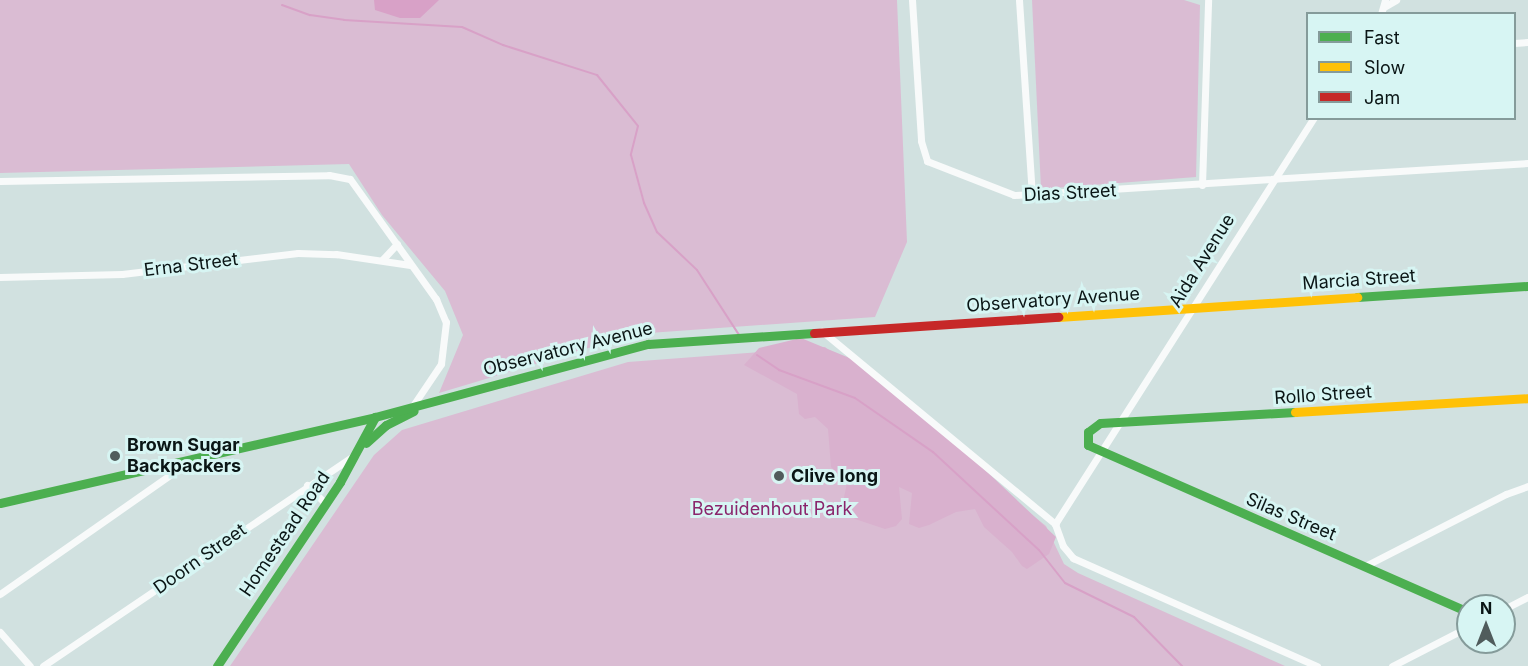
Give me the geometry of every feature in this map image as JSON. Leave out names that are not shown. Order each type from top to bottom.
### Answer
[{"type":"main road","name":"Marcia Street","points":[[1192,307],[1528,286]]},
{"type":"main road","name":"Observatory Avenue","points":[[0,503],[375,417],[648,344],[1192,307]]},
{"type":"main road","name":"Rollo Street","points":[[1120,423],[1528,398]]},
{"type":"main road","points":[[360,449],[386,425],[435,401]]},
{"type":"main road","name":"Homestead Road","points":[[217,666],[326,503],[360,449],[375,417]]},
{"type":"main road","points":[[1101,453],[1088,445],[1090,428],[1100,423],[1120,423]]},
{"type":"main road","name":"Silas Street","points":[[1101,453],[1456,607]]},
{"type":"street","name":"Dias Street","points":[[912,0],[921,141],[927,161],[1003,193],[1032,197],[1528,163]]},
{"type":"street","points":[[1019,0],[1032,197]]},
{"type":"street","points":[[1202,185],[1208,0]]},
{"type":"street","points":[[1383,7],[1396,0]]},
{"type":"street","name":"Aida Avenue","points":[[1055,525],[1313,120]]},
{"type":"street","points":[[0,182],[329,175],[350,179],[436,298],[447,332],[436,375],[412,407]]},
{"type":"street","points":[[382,260],[397,244]]},
{"type":"street","name":"Erna Street","points":[[0,277],[122,274],[298,253],[382,260],[410,265]]},
{"type":"street","points":[[822,331],[1055,525],[1068,554],[1083,564],[1317,666]]},
{"type":"street","name":"Doorn Street","points":[[47,665],[360,449]]},
{"type":"street","points":[[0,594],[195,458]]},
{"type":"street","points":[[307,485],[326,503]]},
{"type":"street","points":[[1365,566],[1506,494],[1528,486]]},
{"type":"street","points":[[0,632],[30,666]]},
{"type":"street","points":[[1392,666],[1456,633]]},
{"type":"green space","points":[[0,0],[897,0],[907,242],[875,317],[635,334],[439,393],[463,335],[445,291],[382,215],[349,164],[0,173]]},
{"type":"green space","points":[[1032,0],[1184,0],[1200,5],[1196,177],[1041,189]]},
{"type":"green space","name":"Bezuidenhout Park","points":[[825,347],[1046,526],[1064,564],[1078,573],[1285,666],[230,666],[374,455],[402,430],[628,362]]},
{"type":"shaded area","points":[[374,0],[439,0],[420,18],[400,18],[375,10]]},
{"type":"shaded area","points":[[801,338],[864,364],[983,468],[1056,537],[1049,554],[1027,569],[1022,566],[1012,552],[984,527],[975,509],[956,512],[919,528],[909,524],[912,493],[899,487],[902,519],[896,526],[885,529],[855,519],[842,507],[847,483],[831,467],[828,429],[815,417],[805,419],[799,414],[797,394],[744,365],[759,348]]},
{"type":"waterway","points":[[282,5],[310,15],[344,20],[462,27],[503,45],[597,75],[638,126],[631,155],[644,203],[657,232],[697,270],[739,335]]},
{"type":"waterway","points":[[757,355],[779,370],[855,398],[933,452],[1039,550],[1065,583],[1134,617],[1182,666]]},
{"type":"traffic: fast","points":[[1357,297],[1528,286]]},
{"type":"traffic: fast","points":[[0,503],[375,417],[648,344],[814,333]]},
{"type":"traffic: fast","points":[[366,443],[386,425],[414,411]]},
{"type":"traffic: fast","points":[[1295,412],[1100,423],[1088,432],[1088,445],[1456,607]]},
{"type":"traffic: fast","points":[[217,666],[340,482],[375,417]]},
{"type":"traffic: slow","points":[[1058,317],[1357,297]]},
{"type":"traffic: slow","points":[[1295,412],[1528,398]]},
{"type":"traffic: jam","points":[[814,333],[1058,317]]},
{"type":"place","name":"Brown Sugar Backpackers","points":[[115,456]]},
{"type":"place","name":"Clive long","points":[[779,476]]}]
